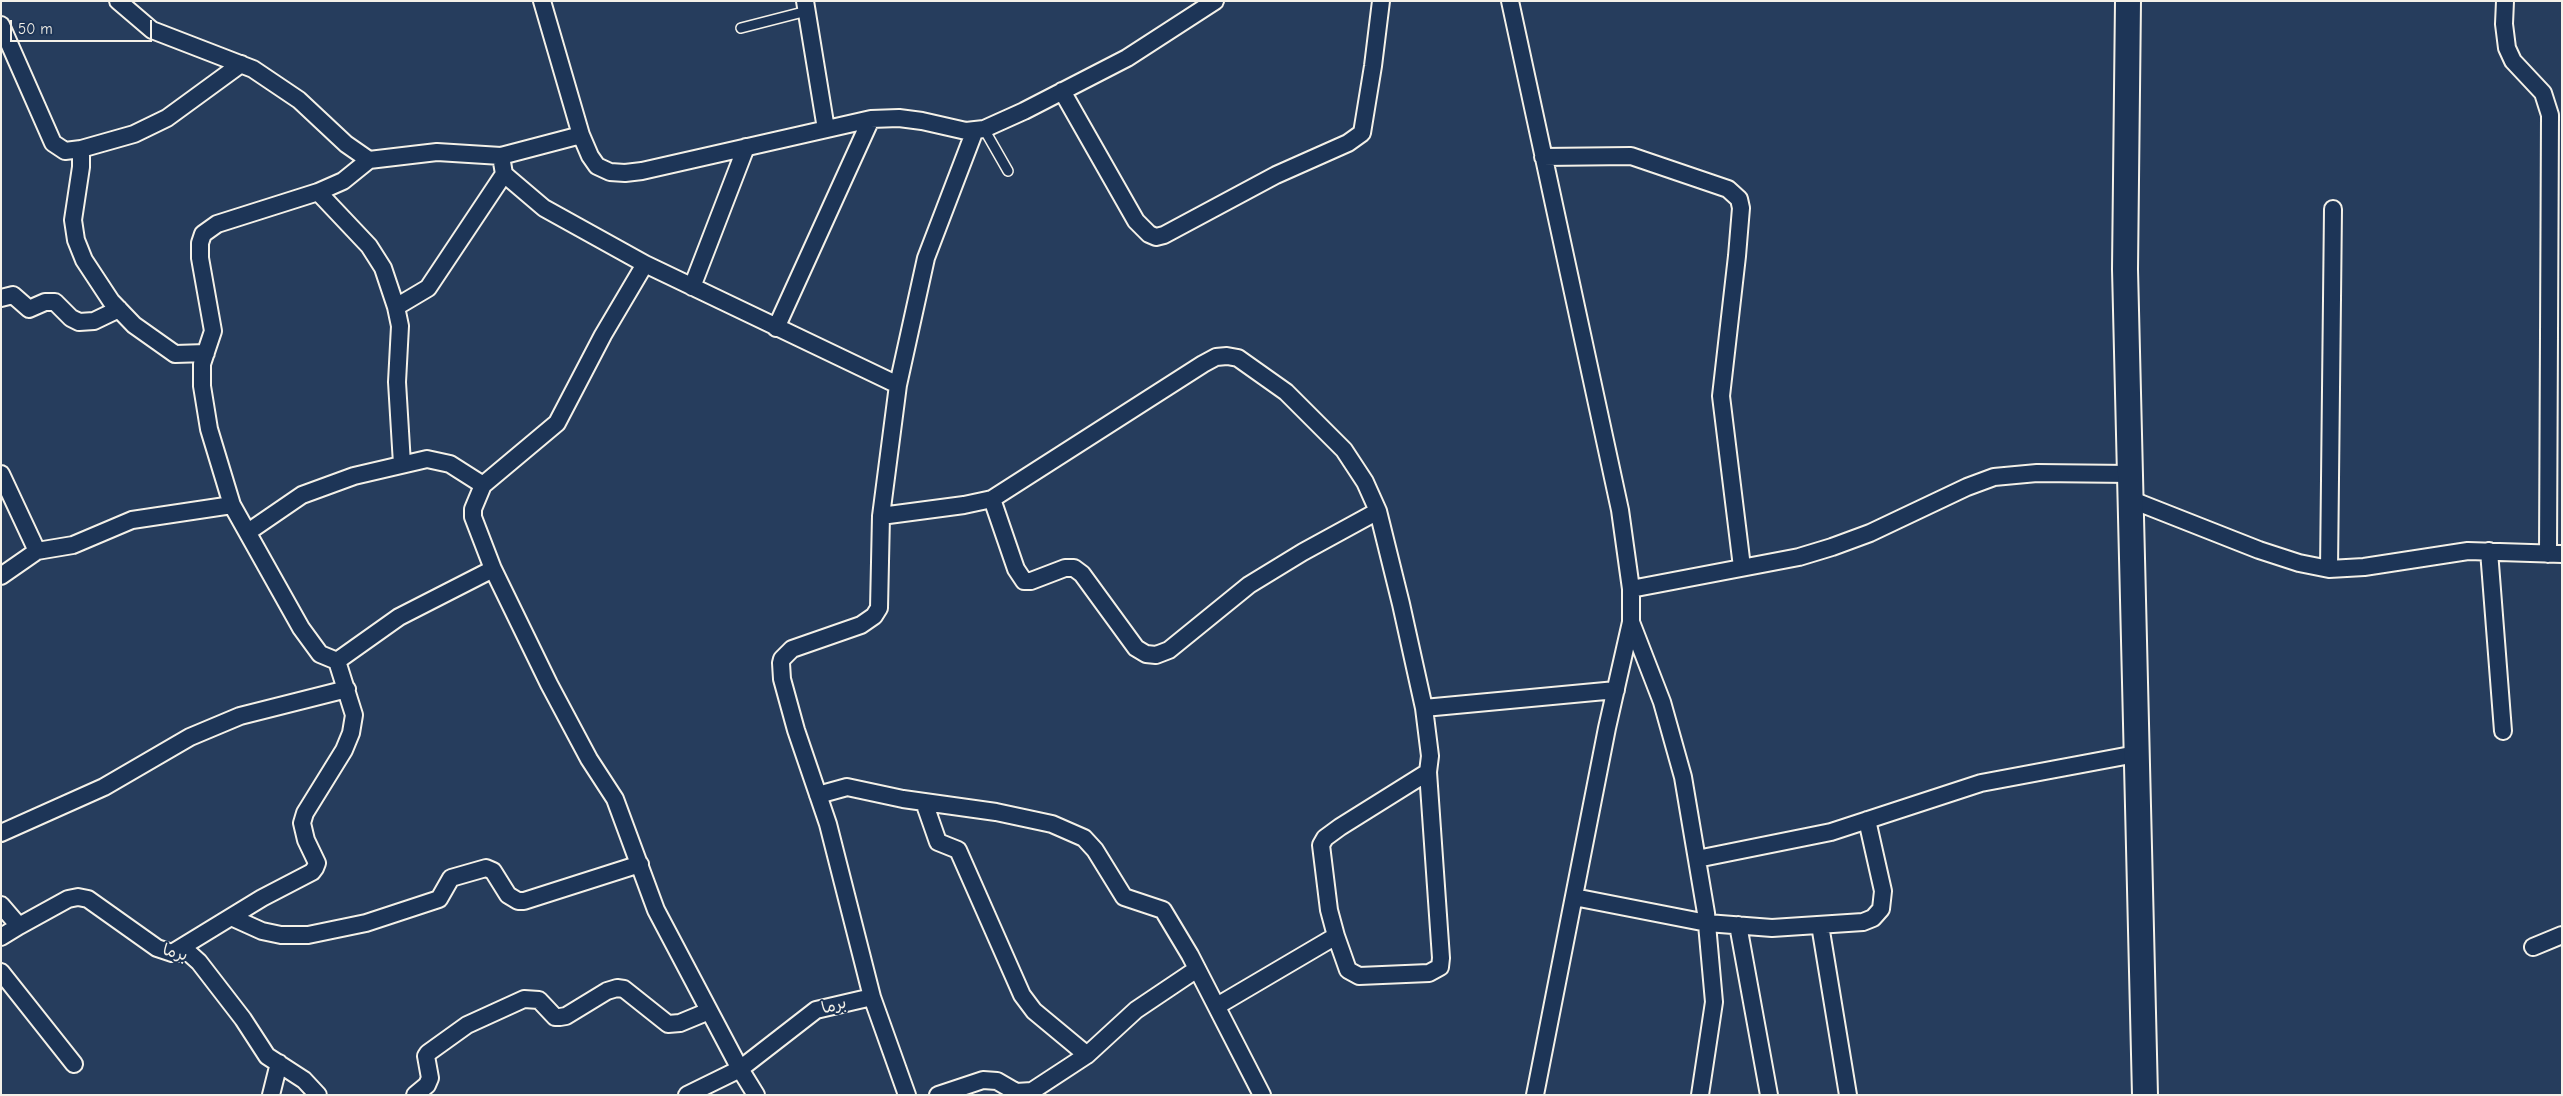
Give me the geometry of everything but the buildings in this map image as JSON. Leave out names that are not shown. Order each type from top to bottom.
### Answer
[{"type":"main road","points":[[2128,1],[2125,269],[2145,1095]]},
{"type":"street","points":[[118,1],[152,30],[253,69],[299,100],[346,144],[369,160]]},
{"type":"street","points":[[542,1],[581,135],[597,166],[610,172],[642,171],[871,119],[898,118],[922,121],[966,131],[980,130],[1127,58],[1215,1]]},
{"type":"street","points":[[1062,91],[1136,221],[1149,234],[1156,236],[1164,235],[1276,175],[1348,143],[1362,133],[1374,66],[1381,1]]},
{"type":"street","points":[[1510,1],[1620,510],[1631,589],[1631,622],[1535,1095]]},
{"type":"street","points":[[2132,500],[2259,550],[2329,569],[2364,567],[2468,551],[2555,554],[2550,115],[2543,93],[2513,61],[2507,48],[2504,24],[2505,1]]},
{"type":"street","points":[[806,6],[826,129]]},
{"type":"street","points":[[1,25],[53,143],[65,151],[81,149],[134,134],[167,118],[241,64]]},
{"type":"street","points":[[776,328],[871,119]]},
{"type":"street","points":[[907,1095],[872,997],[828,824],[796,730],[782,679],[782,659],[792,649],[861,625],[874,616],[881,602],[881,516],[898,385],[926,258],[980,130]]},
{"type":"street","points":[[338,661],[320,654],[301,628],[232,505],[206,414],[201,373],[212,331],[200,258],[200,243],[203,234],[217,224],[318,192],[343,180],[369,160],[437,152],[501,156],[581,135]]},
{"type":"street","points":[[692,287],[746,147]]},
{"type":"street","points":[[81,149],[81,167],[73,228],[84,260],[119,309],[134,325],[168,351],[175,354],[206,354]]},
{"type":"street","points":[[501,156],[504,174],[544,208],[645,264],[898,385]]},
{"type":"street","points":[[1543,158],[1631,156],[1728,189],[1739,199],[1741,208],[1737,256],[1721,396],[1742,567]]},
{"type":"street","points":[[396,307],[428,288],[504,174]]},
{"type":"street","points":[[318,192],[369,246],[383,268],[396,307],[400,326],[397,382],[402,464]]},
{"type":"street","points":[[2329,569],[2333,209]]},
{"type":"street","points":[[645,264],[598,343],[557,423],[483,485],[473,517],[493,569],[548,684],[589,759],[616,799],[656,910],[740,1069],[756,1095]]},
{"type":"street","points":[[1,298],[13,295],[29,309],[45,302],[55,302],[71,318],[80,322],[94,321],[119,309]]},
{"type":"street","points":[[881,516],[964,506],[992,499],[1203,364],[1216,357],[1238,358],[1286,392],[1344,450],[1365,482],[1378,511],[1424,708],[1430,756],[1428,772],[1441,958],[1440,967],[1429,972],[1358,976],[1348,970],[1336,936],[1329,910],[1321,845],[1325,838],[1340,827],[1428,772]]},
{"type":"street","points":[[248,532],[302,495],[354,476],[427,459],[450,464],[483,485]]},
{"type":"street","points":[[1631,589],[1799,558],[1832,548],[1870,533],[1967,487],[1994,477],[2037,473],[2131,474]]},
{"type":"street","points":[[1,474],[37,551]]},
{"type":"street","points":[[992,499],[1016,569],[1024,581],[1031,581],[1065,568],[1074,568],[1082,574],[1136,648],[1146,654],[1156,656],[1168,650],[1249,585],[1303,552],[1378,511]]},
{"type":"street","points":[[1,576],[37,551],[73,545],[132,520],[232,505]]},
{"type":"street","points":[[2489,551],[2503,731]]},
{"type":"street","points":[[338,661],[399,617],[493,569]]},
{"type":"street","points":[[1631,622],[1662,702],[1684,777],[1707,923],[1714,1002],[1700,1095]]},
{"type":"street","points":[[172,953],[231,917],[312,872],[315,868],[317,863],[306,840],[302,823],[305,813],[344,750],[351,733],[354,715],[338,661]]},
{"type":"street","points":[[1,833],[104,787],[204,731],[240,716],[347,689]]},
{"type":"street","points":[[1424,708],[1616,690]]},
{"type":"street","points":[[1697,859],[1830,832],[1980,784],[2136,754]]},
{"type":"street","points":[[818,795],[847,787],[924,802],[996,812],[1052,824],[1078,835],[1095,850],[1124,897],[1133,902],[1159,907],[1163,910],[1217,1006],[1262,1095]]},
{"type":"street","points":[[924,802],[938,842],[958,850],[1022,994],[1034,1010],[1087,1055]]},
{"type":"street","points":[[1574,896],[1707,923],[1772,928],[1863,922],[1873,918],[1880,909],[1882,891],[1867,820]]},
{"type":"street","points":[[231,917],[262,932],[281,935],[308,935],[366,923],[439,899],[451,878],[486,868],[493,871],[508,895],[524,901],[640,864]]},
{"type":"street","name":"برما","points":[[19,926],[62,902],[78,897],[88,899],[157,948],[172,953],[189,953],[199,962],[242,1019],[261,1049],[304,1080],[318,1095]]},
{"type":"street","points":[[1,905],[19,926],[1,937]]},
{"type":"street","points":[[1738,925],[1769,1095]]},
{"type":"street","points":[[1820,925],[1848,1095]]},
{"type":"street","points":[[2533,947],[2562,935]]},
{"type":"street","points":[[1217,1006],[1336,936]]},
{"type":"street","points":[[938,1095],[983,1080],[996,1082],[1016,1092],[1028,1092],[1087,1055],[1136,1010],[1197,969]]},
{"type":"street","points":[[1,972],[74,1064]]},
{"type":"street","points":[[416,1095],[430,1078],[426,1056],[428,1053],[467,1025],[524,999],[539,1000],[555,1017],[560,1018],[607,991],[617,988],[624,989],[668,1024],[680,1023],[709,1011]]},
{"type":"street","name":"برما","points":[[687,1095],[740,1069],[816,1010],[872,997]]},
{"type":"street","points":[[271,1095],[279,1063]]},
{"type":"lane","points":[[741,28],[806,6]]},
{"type":"lane","points":[[980,130],[1008,171]]}]
